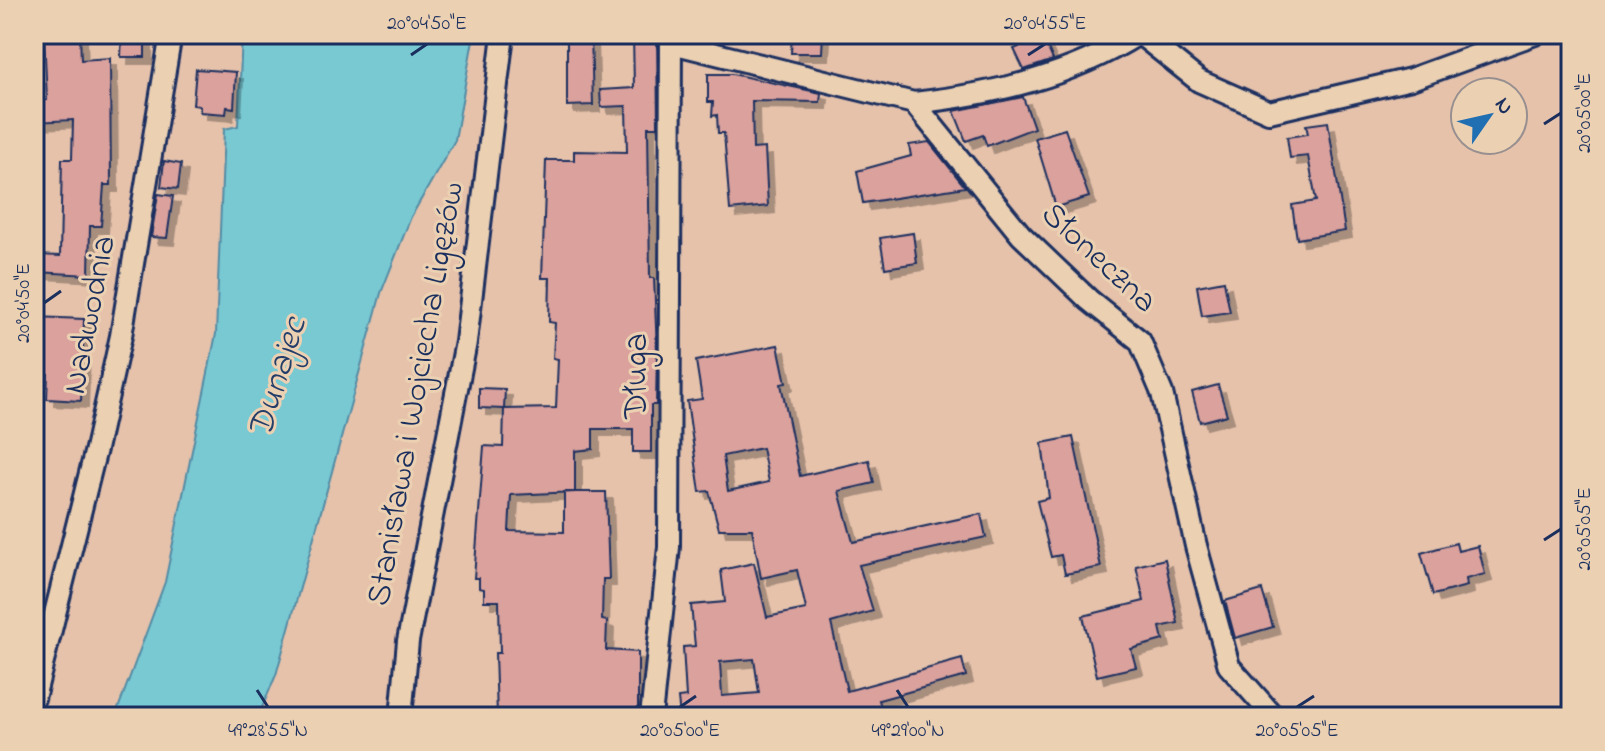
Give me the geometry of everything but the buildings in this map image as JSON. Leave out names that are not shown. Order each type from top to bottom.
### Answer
[{"type":"street","name":"Nadwodnia","points":[[34,698],[121,336],[171,34]]},
{"type":"street","name":"Stanisława i Wojciecha Ligęzów","points":[[401,717],[408,641],[466,342],[503,34]]},
{"type":"street","points":[[672,38],[914,103],[1048,78],[1099,58],[1139,34],[1199,81],[1269,112],[1411,79],[1535,34]]},
{"type":"street","name":"Długa","points":[[651,717],[669,547],[672,38]]},
{"type":"street","name":"Słoneczna","points":[[914,103],[1021,235],[1089,300],[1140,341],[1162,393],[1196,546],[1229,666],[1274,717]]},
{"type":"water","name":"Dunajec","points":[[242,34],[474,34],[455,140],[411,217],[381,293],[276,675],[258,717],[115,717],[165,582],[216,334],[224,129],[238,126]]}]
